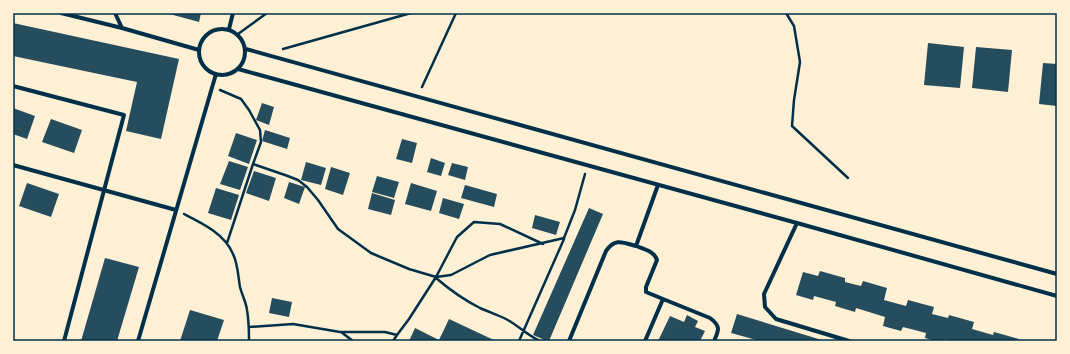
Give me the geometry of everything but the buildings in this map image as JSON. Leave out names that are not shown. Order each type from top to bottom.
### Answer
[{"type":"street","points":[[61,13],[122,28],[199,50]]},
{"type":"street","points":[[115,13],[122,28]]},
{"type":"street","points":[[228,29],[233,13]]},
{"type":"street","points":[[220,28],[228,29],[238,34],[246,49],[245,59],[238,69],[229,74],[216,74],[207,69],[199,56],[201,40],[206,34],[220,28]]},
{"type":"street","points":[[246,49],[1057,274]]},
{"type":"street","points":[[238,69],[1057,296]]},
{"type":"street","points":[[138,341],[216,74]]},
{"type":"street","points":[[13,86],[124,115],[64,341]]},
{"type":"street","points":[[13,165],[176,210]]},
{"type":"street","points":[[636,246],[658,185]]},
{"type":"street","points":[[797,223],[764,294],[765,307],[776,319],[848,341]]},
{"type":"street","points":[[569,341],[606,251],[611,244],[620,241],[636,246],[655,255],[657,260],[646,287],[646,292],[710,318],[717,323],[719,330],[714,341]]},
{"type":"street","points":[[646,341],[663,299]]},
{"type":"path","points":[[238,34],[267,13]]},
{"type":"path","points":[[264,54],[411,13]]},
{"type":"path","points":[[418,97],[456,13]]},
{"type":"path","points":[[786,13],[794,26],[800,62],[794,100],[792,126],[848,178]]},
{"type":"path","points":[[212,86],[241,99],[260,130],[261,142],[227,244]]},
{"type":"path","points":[[253,164],[298,180],[307,187],[318,200],[338,229],[371,253],[408,269],[436,277],[451,275],[490,255],[564,238]]},
{"type":"path","points":[[519,341],[564,238],[587,166]]},
{"type":"path","points":[[176,210],[206,225],[227,244],[233,253],[238,270],[240,287],[247,309],[249,341]]},
{"type":"path","points":[[393,341],[410,319],[436,277],[457,237],[474,222],[500,224],[543,244]]},
{"type":"path","points":[[436,277],[456,294],[480,308],[506,319],[524,330],[530,336],[540,341]]},
{"type":"path","points":[[249,327],[293,324],[340,332],[384,332],[397,335]]},
{"type":"path","points":[[340,332],[354,341]]}]
